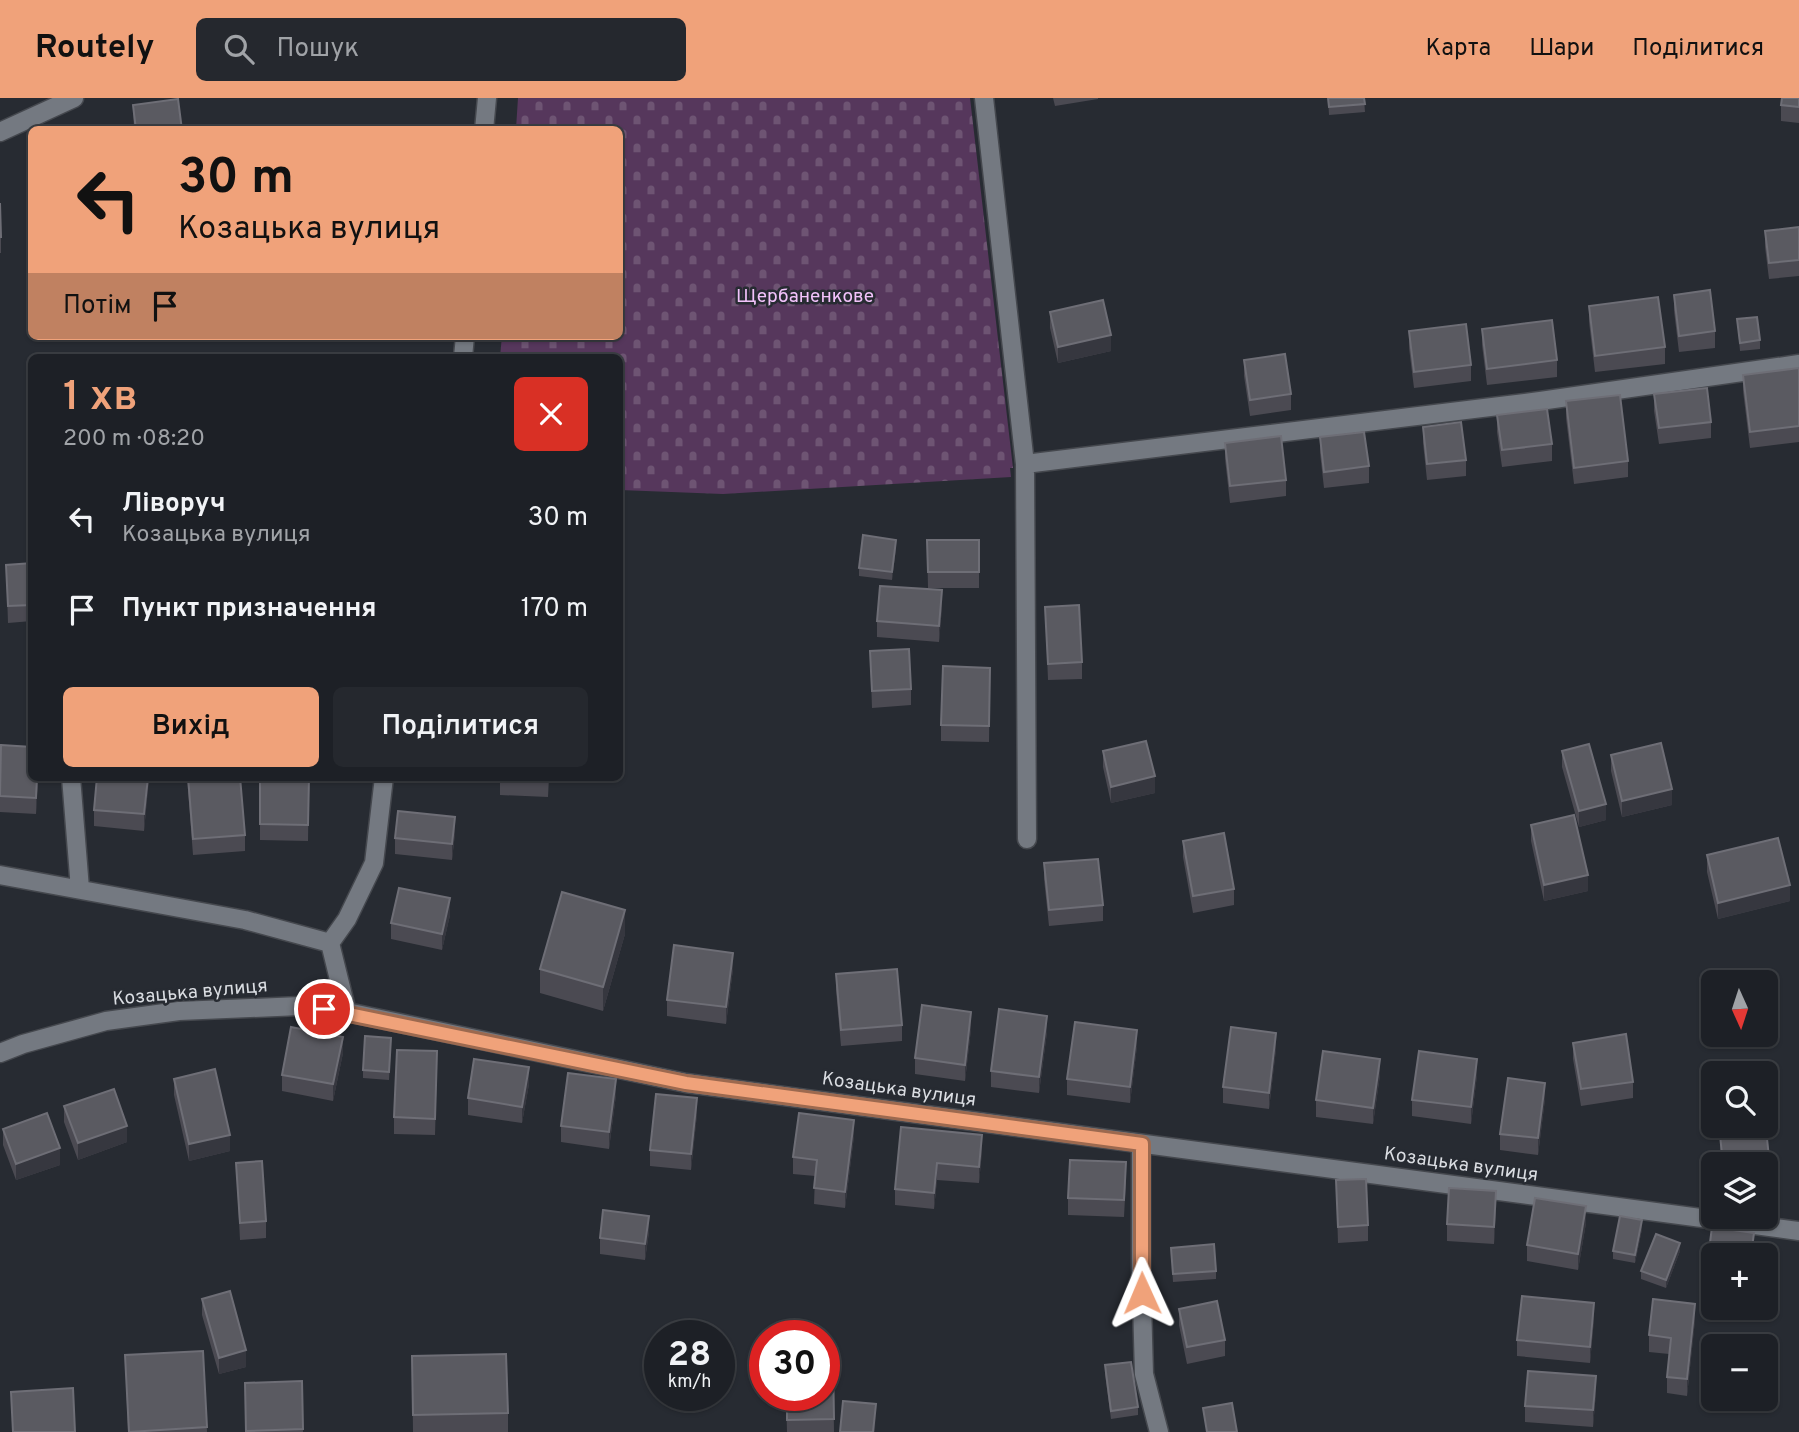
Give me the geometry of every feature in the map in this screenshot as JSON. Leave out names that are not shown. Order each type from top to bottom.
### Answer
[{"type":"street","points":[[0,132],[74,98]]},
{"type":"street","points":[[484,126],[487,98]]},
{"type":"street","points":[[984,98],[1025,464],[1027,839]]},
{"type":"street","points":[[1025,464],[1527,403],[1799,364]]},
{"type":"street","points":[[71,781],[80,889]]},
{"type":"street","points":[[347,1012],[330,943],[347,919],[374,863],[384,781]]},
{"type":"street","points":[[0,875],[245,920],[330,943]]},
{"type":"street","name":"Козацька вулиця","points":[[0,1053],[106,1021],[178,1012],[300,1006],[347,1012],[686,1083],[1799,1231]]},
{"type":"street","points":[[1142,1144],[1144,1374],[1159,1432]]},
{"type":"green space","name":"Щербаненкове","points":[[518,98],[970,98],[1013,468],[1010,468],[1011,477],[723,494],[623,490],[623,354],[500,354],[502,340],[623,340],[623,126],[516,126]]},
{"type":"building","points":[[1328,98],[1364,98],[1365,104],[1329,107]]},
{"type":"building","points":[[1782,98],[1799,98],[1799,107],[1781,105]]},
{"type":"building","points":[[178,99],[181,126],[136,126],[133,105]]},
{"type":"building","points":[[1799,227],[1799,260],[1769,263],[1765,231]]},
{"type":"building","points":[[1710,290],[1715,331],[1679,336],[1674,295]]},
{"type":"building","points":[[1658,297],[1665,347],[1595,356],[1589,306]]},
{"type":"building","points":[[1103,300],[1111,335],[1058,347],[1050,312]]},
{"type":"building","points":[[1757,317],[1760,340],[1740,343],[1737,319]]},
{"type":"building","points":[[1552,320],[1557,360],[1487,369],[1482,329]]},
{"type":"building","points":[[1466,324],[1471,365],[1414,372],[1409,331]]},
{"type":"building","points":[[1285,354],[1291,394],[1250,400],[1244,360]]},
{"type":"building","points":[[1799,368],[1799,426],[1750,432],[1743,375]]},
{"type":"building","points":[[1707,388],[1711,422],[1659,428],[1654,394]]},
{"type":"building","points":[[1620,395],[1628,461],[1574,468],[1566,401]]},
{"type":"building","points":[[1547,409],[1552,444],[1502,450],[1497,415]]},
{"type":"building","points":[[1461,422],[1466,460],[1427,464],[1423,427]]},
{"type":"building","points":[[1364,432],[1369,466],[1324,472],[1320,437]]},
{"type":"building","points":[[1281,436],[1286,480],[1230,486],[1225,443]]},
{"type":"building","points":[[863,535],[896,540],[892,572],[859,568]]},
{"type":"building","points":[[927,540],[979,540],[979,572],[928,572]]},
{"type":"building","points":[[28,563],[28,605],[8,606],[6,565]]},
{"type":"building","points":[[880,586],[942,590],[939,626],[877,621]]},
{"type":"building","points":[[1079,605],[1082,662],[1048,664],[1045,607]]},
{"type":"building","points":[[909,649],[911,689],[872,691],[870,651]]},
{"type":"building","points":[[943,666],[990,668],[989,726],[941,725]]},
{"type":"building","points":[[1146,741],[1155,776],[1111,787],[1103,751]]},
{"type":"building","points":[[1661,743],[1672,789],[1622,801],[1611,755]]},
{"type":"building","points":[[1589,744],[1606,804],[1579,811],[1562,751]]},
{"type":"building","points":[[1,745],[28,747],[28,781],[37,781],[36,798],[0,796]]},
{"type":"building","points":[[97,781],[148,781],[144,814],[94,810]]},
{"type":"building","points":[[188,781],[240,781],[245,835],[193,839]]},
{"type":"building","points":[[260,781],[309,781],[308,825],[260,824]]},
{"type":"building","points":[[398,811],[455,817],[452,844],[395,838]]},
{"type":"building","points":[[1574,815],[1588,875],[1544,885],[1531,825]]},
{"type":"building","points":[[1224,833],[1234,889],[1193,896],[1183,841]]},
{"type":"building","points":[[1778,838],[1790,885],[1718,903],[1707,855]]},
{"type":"building","points":[[1098,859],[1103,905],[1049,910],[1044,863]]},
{"type":"building","points":[[399,888],[450,898],[442,934],[391,923]]},
{"type":"building","points":[[562,892],[625,910],[603,987],[540,969]]},
{"type":"building","points":[[674,945],[733,953],[726,1007],[667,1000]]},
{"type":"building","points":[[897,969],[902,1025],[841,1030],[836,974]]},
{"type":"building","points":[[922,1005],[971,1012],[965,1065],[915,1058]]},
{"type":"building","points":[[999,1009],[1047,1016],[1039,1077],[991,1071]]},
{"type":"building","points":[[1075,1022],[1137,1030],[1130,1087],[1067,1079]]},
{"type":"building","points":[[291,1027],[343,1037],[333,1084],[282,1075]]},
{"type":"building","points":[[1231,1027],[1276,1033],[1269,1093],[1223,1087]]},
{"type":"building","points":[[1626,1034],[1633,1082],[1581,1089],[1573,1043]]},
{"type":"building","points":[[365,1036],[391,1038],[389,1072],[363,1070]]},
{"type":"building","points":[[397,1050],[437,1051],[435,1119],[394,1117]]},
{"type":"building","points":[[1323,1051],[1380,1059],[1373,1108],[1316,1100]]},
{"type":"building","points":[[1419,1051],[1477,1059],[1471,1107],[1412,1100]]},
{"type":"building","points":[[474,1059],[529,1067],[522,1107],[468,1098]]},
{"type":"building","points":[[215,1069],[230,1135],[189,1144],[174,1079]]},
{"type":"building","points":[[568,1073],[616,1079],[609,1132],[561,1126]]},
{"type":"building","points":[[1508,1078],[1545,1083],[1538,1138],[1500,1134]]},
{"type":"building","points":[[114,1089],[127,1126],[78,1143],[64,1106]]},
{"type":"building","points":[[656,1094],[697,1098],[691,1154],[650,1150]]},
{"type":"building","points":[[47,1113],[60,1148],[16,1164],[3,1129]]},
{"type":"building","points":[[799,1113],[854,1120],[845,1192],[814,1188],[817,1160],[793,1157]]},
{"type":"building","points":[[901,1127],[982,1135],[979,1167],[937,1163],[934,1193],[895,1189]]},
{"type":"building","points":[[1720,1138],[1767,1138],[1768,1152],[1722,1152]]},
{"type":"building","points":[[1070,1160],[1126,1162],[1124,1200],[1068,1198]]},
{"type":"building","points":[[262,1161],[266,1221],[240,1223],[236,1163]]},
{"type":"building","points":[[1366,1179],[1368,1225],[1338,1227],[1336,1180]]},
{"type":"building","points":[[1449,1188],[1496,1191],[1494,1227],[1447,1224]]},
{"type":"building","points":[[1535,1198],[1586,1206],[1578,1254],[1527,1245]]},
{"type":"building","points":[[603,1210],[649,1216],[645,1244],[600,1238]]},
{"type":"building","points":[[1620,1216],[1642,1220],[1635,1255],[1613,1251]]},
{"type":"building","points":[[1712,1229],[1754,1233],[1753,1243],[1710,1243]]},
{"type":"building","points":[[1656,1234],[1680,1243],[1666,1280],[1641,1271]]},
{"type":"building","points":[[1214,1244],[1216,1271],[1173,1274],[1171,1248]]},
{"type":"building","points":[[230,1291],[246,1350],[219,1358],[202,1299]]},
{"type":"building","points":[[1522,1296],[1594,1303],[1590,1347],[1517,1340]]},
{"type":"building","points":[[1653,1299],[1695,1304],[1687,1379],[1667,1377],[1671,1338],[1649,1335]]},
{"type":"building","points":[[1217,1301],[1225,1340],[1187,1347],[1179,1309]]},
{"type":"building","points":[[203,1351],[207,1427],[129,1432],[125,1355]]},
{"type":"building","points":[[506,1354],[508,1413],[413,1415],[412,1356]]},
{"type":"building","points":[[1131,1362],[1138,1407],[1111,1411],[1105,1365]]},
{"type":"building","points":[[1528,1371],[1596,1376],[1593,1410],[1525,1406]]},
{"type":"building","points":[[302,1381],[303,1429],[246,1431],[245,1383]]},
{"type":"building","points":[[73,1388],[75,1432],[13,1432],[11,1392]]},
{"type":"building","points":[[843,1401],[876,1404],[873,1432],[840,1432]]},
{"type":"building","points":[[1232,1403],[1237,1432],[1207,1432],[1203,1408]]},
{"type":"building","points":[[787,1411],[834,1411],[834,1419],[787,1420]]},
{"type":"route","points":[[324,1009],[686,1083],[1142,1144],[1142,1293]]}]
